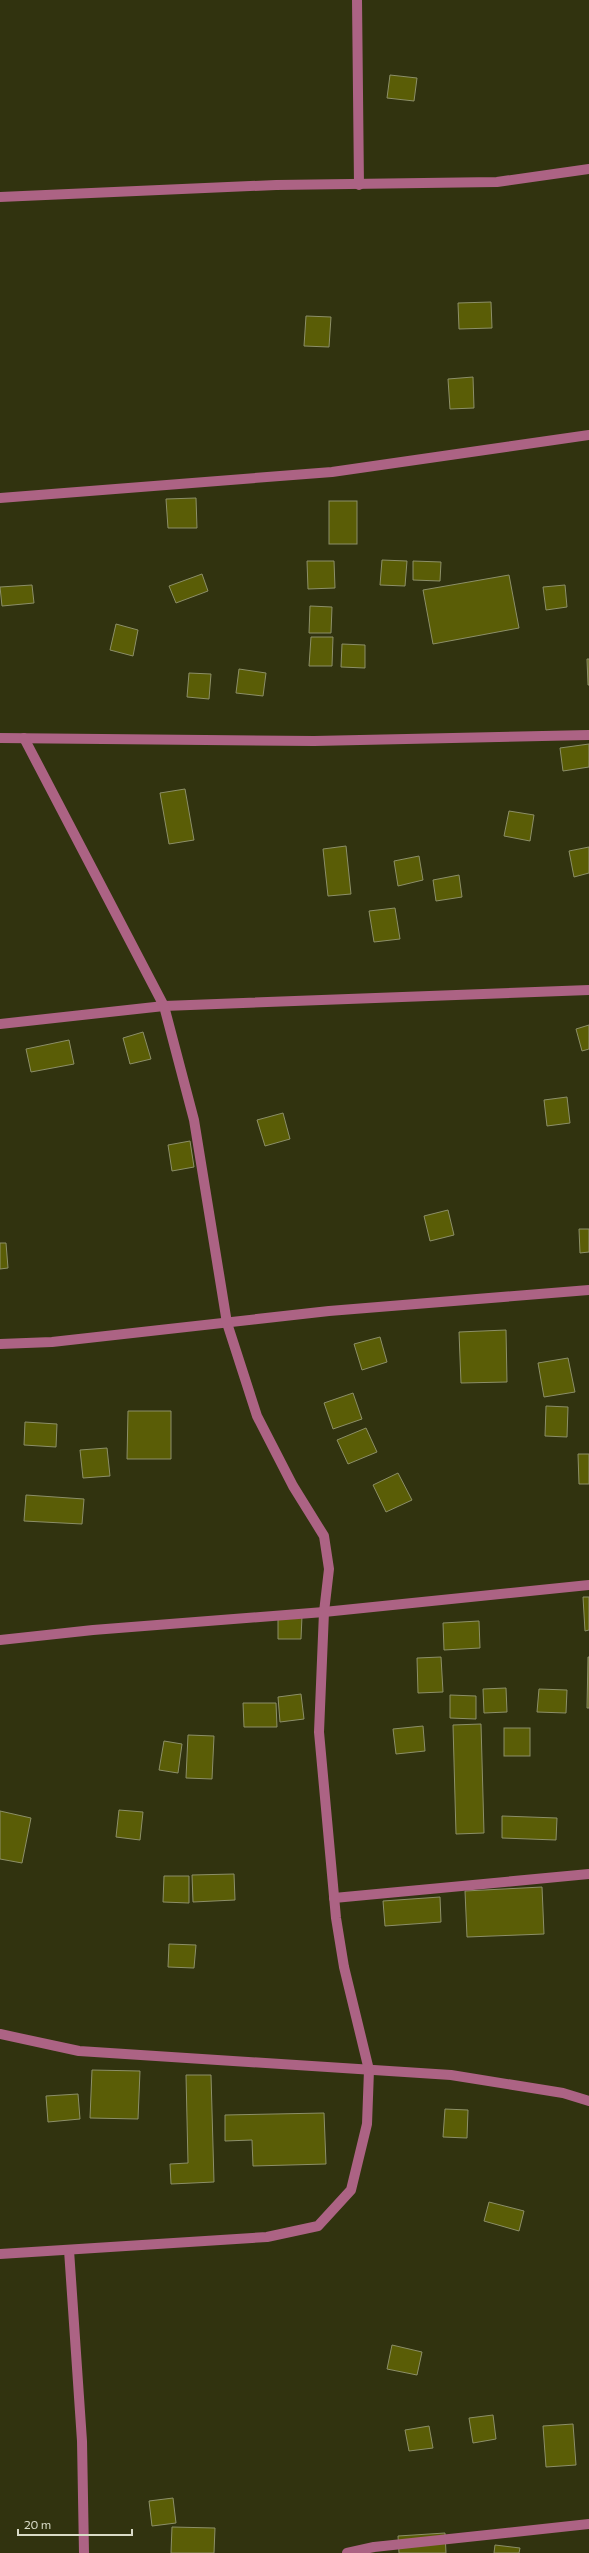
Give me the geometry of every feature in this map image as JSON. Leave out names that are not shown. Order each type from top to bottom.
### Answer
[{"type":"street","points":[[357,0],[359,185]]},
{"type":"street","points":[[0,197],[276,185],[497,182],[589,169]]},
{"type":"street","points":[[0,498],[332,472],[589,435]]},
{"type":"street","points":[[0,738],[314,742],[589,735]]},
{"type":"street","points":[[0,2254],[266,2237],[318,2226],[350,2190],[367,2124],[369,2070],[344,1967],[334,1898],[319,1732],[324,1612],[329,1569],[324,1536],[293,1486],[257,1416],[227,1323],[194,1120],[164,1006],[24,738]]},
{"type":"street","points":[[0,1024],[164,1006],[589,990]]},
{"type":"street","points":[[0,1344],[52,1342],[329,1312],[589,1290]]},
{"type":"street","points":[[0,1640],[93,1630],[324,1612],[589,1586]]},
{"type":"street","points":[[334,1898],[589,1874]]},
{"type":"street","points":[[0,2034],[78,2052],[451,2075],[563,2093],[589,2101]]},
{"type":"street","points":[[69,2250],[82,2441],[84,2553]]},
{"type":"street","points":[[347,2553],[374,2547],[589,2524]]},
{"type":"building","points":[[390,75],[417,78],[414,101],[387,98]]},
{"type":"building","points":[[491,302],[492,328],[459,329],[458,303]]},
{"type":"building","points":[[306,316],[331,317],[329,347],[304,346]]},
{"type":"building","points":[[473,377],[474,408],[450,409],[448,379]]},
{"type":"building","points":[[196,498],[197,528],[168,528],[166,499]]},
{"type":"building","points":[[329,501],[357,501],[357,544],[329,544]]},
{"type":"building","points":[[382,560],[407,561],[405,586],[380,585]]},
{"type":"building","points":[[307,561],[334,561],[335,588],[308,589]]},
{"type":"building","points":[[413,561],[441,562],[440,581],[413,580]]},
{"type":"building","points":[[202,574],[208,591],[176,603],[169,586]]},
{"type":"building","points":[[509,575],[519,628],[433,644],[423,590]]},
{"type":"building","points":[[32,585],[34,603],[2,606],[0,587]]},
{"type":"building","points":[[565,585],[567,607],[546,610],[543,587]]},
{"type":"building","points":[[310,606],[332,607],[331,633],[309,633]]},
{"type":"building","points":[[116,624],[138,630],[133,656],[110,650]]},
{"type":"building","points":[[311,637],[333,637],[332,666],[309,666]]},
{"type":"building","points":[[342,644],[365,645],[365,668],[341,667]]},
{"type":"building","points":[[587,659],[589,659],[589,685],[588,685]]},
{"type":"building","points":[[239,669],[266,673],[263,696],[236,693]]},
{"type":"building","points":[[189,673],[211,674],[209,699],[187,697]]},
{"type":"building","points":[[589,744],[589,767],[563,771],[560,748]]},
{"type":"building","points":[[185,789],[194,840],[169,844],[160,793]]},
{"type":"building","points":[[509,811],[534,815],[530,841],[504,836]]},
{"type":"building","points":[[346,846],[351,894],[328,896],[323,849]]},
{"type":"building","points":[[589,847],[589,873],[574,877],[569,851]]},
{"type":"building","points":[[419,856],[423,880],[398,886],[394,861]]},
{"type":"building","points":[[459,875],[462,897],[436,901],[433,880]]},
{"type":"building","points":[[395,908],[400,939],[374,942],[369,911]]},
{"type":"building","points":[[589,1025],[589,1049],[582,1051],[576,1029]]},
{"type":"building","points":[[143,1032],[151,1059],[130,1064],[123,1038]]},
{"type":"building","points":[[69,1040],[74,1064],[31,1072],[26,1049]]},
{"type":"building","points":[[567,1097],[570,1123],[547,1126],[544,1100]]},
{"type":"building","points":[[283,1113],[290,1139],[265,1146],[257,1120]]},
{"type":"building","points":[[190,1141],[194,1167],[172,1171],[168,1145]]},
{"type":"building","points":[[448,1210],[454,1235],[430,1241],[424,1216]]},
{"type":"building","points":[[579,1229],[589,1229],[589,1252],[580,1253]]},
{"type":"building","points":[[0,1243],[6,1243],[8,1268],[0,1269]]},
{"type":"building","points":[[506,1330],[507,1382],[461,1383],[459,1332]]},
{"type":"building","points":[[380,1337],[387,1362],[362,1370],[354,1344]]},
{"type":"building","points":[[568,1358],[575,1392],[544,1397],[538,1363]]},
{"type":"building","points":[[353,1393],[362,1419],[333,1429],[324,1403]]},
{"type":"building","points":[[546,1406],[568,1407],[567,1437],[545,1436]]},
{"type":"building","points":[[128,1411],[171,1411],[171,1459],[127,1459]]},
{"type":"building","points":[[25,1422],[57,1424],[56,1447],[24,1445]]},
{"type":"building","points":[[366,1428],[377,1452],[348,1464],[337,1440]]},
{"type":"building","points":[[107,1448],[110,1476],[83,1478],[80,1450]]},
{"type":"building","points":[[578,1454],[589,1454],[589,1484],[579,1484]]},
{"type":"building","points":[[398,1473],[412,1500],[386,1512],[373,1485]]},
{"type":"building","points":[[26,1495],[84,1499],[82,1524],[24,1521]]},
{"type":"building","points":[[583,1597],[589,1597],[589,1630],[585,1631]]},
{"type":"building","points":[[278,1615],[302,1616],[301,1639],[278,1639]]},
{"type":"building","points":[[479,1621],[480,1648],[444,1650],[443,1623]]},
{"type":"building","points":[[441,1657],[443,1692],[418,1693],[417,1658]]},
{"type":"building","points":[[588,1657],[589,1708],[587,1708]]},
{"type":"building","points":[[506,1688],[507,1712],[484,1713],[483,1689]]},
{"type":"building","points":[[539,1689],[567,1690],[566,1713],[537,1712]]},
{"type":"building","points":[[301,1694],[304,1719],[280,1722],[278,1697]]},
{"type":"building","points":[[450,1695],[476,1696],[476,1719],[450,1718]]},
{"type":"building","points":[[243,1703],[276,1703],[277,1727],[244,1727]]},
{"type":"building","points":[[481,1724],[484,1833],[456,1834],[453,1725]]},
{"type":"building","points":[[423,1726],[425,1751],[396,1754],[393,1729]]},
{"type":"building","points":[[504,1728],[530,1728],[530,1756],[504,1756]]},
{"type":"building","points":[[188,1735],[214,1736],[212,1779],[186,1778]]},
{"type":"building","points":[[164,1741],[182,1744],[178,1773],[159,1770]]},
{"type":"building","points":[[119,1810],[143,1812],[140,1840],[116,1837]]},
{"type":"building","points":[[0,1811],[31,1818],[22,1863],[0,1859]]},
{"type":"building","points":[[502,1816],[557,1818],[556,1840],[502,1838]]},
{"type":"building","points":[[234,1874],[235,1900],[193,1902],[192,1875]]},
{"type":"building","points":[[164,1876],[189,1876],[189,1903],[163,1902]]},
{"type":"building","points":[[542,1887],[544,1934],[467,1937],[465,1891]]},
{"type":"building","points":[[440,1897],[441,1922],[385,1926],[383,1901]]},
{"type":"building","points":[[169,1944],[196,1945],[194,1968],[168,1967]]},
{"type":"building","points":[[92,2070],[140,2071],[138,2119],[90,2118]]},
{"type":"building","points":[[186,2075],[211,2075],[214,2182],[171,2184],[170,2164],[188,2163]]},
{"type":"building","points":[[78,2094],[80,2119],[48,2122],[46,2096]]},
{"type":"building","points":[[445,2109],[468,2110],[467,2138],[443,2137]]},
{"type":"building","points":[[324,2113],[326,2164],[253,2166],[252,2140],[225,2141],[225,2115]]},
{"type":"building","points":[[489,2202],[524,2211],[519,2231],[484,2221]]},
{"type":"building","points":[[392,2345],[422,2352],[417,2375],[387,2369]]},
{"type":"building","points":[[493,2415],[496,2439],[473,2443],[469,2418]]},
{"type":"building","points":[[573,2424],[576,2465],[546,2467],[543,2426]]},
{"type":"building","points":[[429,2426],[433,2448],[409,2451],[405,2430]]},
{"type":"building","points":[[173,2498],[176,2523],[152,2526],[149,2501]]},
{"type":"building","points":[[172,2527],[215,2528],[214,2553],[171,2553]]},
{"type":"building","points":[[445,2533],[446,2553],[399,2553],[398,2536]]},
{"type":"building","points":[[495,2545],[520,2548],[519,2553],[494,2553]]}]
